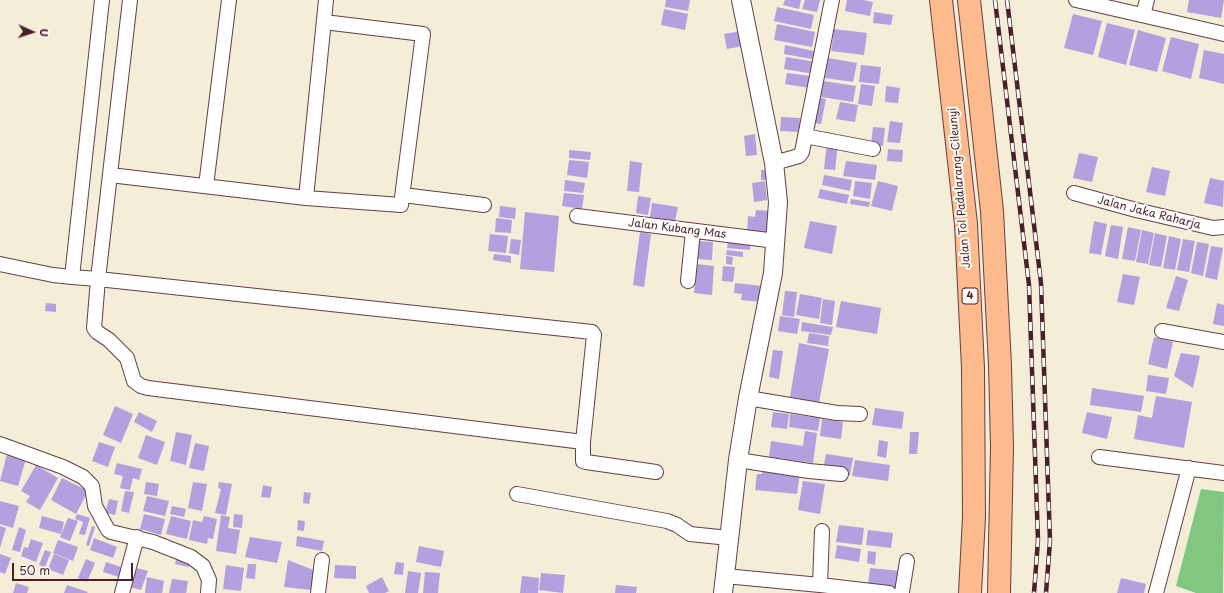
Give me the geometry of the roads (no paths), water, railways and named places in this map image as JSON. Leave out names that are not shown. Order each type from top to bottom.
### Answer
[{"type":"highway","name":"Jalan Tol Padalarang–Cileunyi","points":[[941,0],[966,224],[973,368],[974,517],[970,593]]},
{"type":"highway","points":[[969,0],[992,212],[1002,447],[999,593]]},
{"type":"street","points":[[72,277],[102,0]]},
{"type":"street","points":[[130,0],[98,279],[94,328],[97,332],[109,340],[127,358],[134,381],[141,386],[148,388],[583,442]]},
{"type":"street","points":[[206,186],[229,0]]},
{"type":"street","points":[[306,198],[326,0]]},
{"type":"street","points":[[741,0],[774,163],[778,202],[773,273],[748,398],[738,460],[724,585],[820,585],[889,593]]},
{"type":"street","points":[[774,163],[799,156],[802,152],[832,0]]},
{"type":"street","points":[[1076,0],[1224,34]]},
{"type":"street","points":[[1143,15],[1147,0]]},
{"type":"street","points":[[110,175],[306,198],[401,205],[423,34],[324,22]]},
{"type":"street","points":[[805,136],[873,149]]},
{"type":"street","name":"Jalan Jaka Raharja","points":[[1074,193],[1136,210],[1213,228],[1224,227]]},
{"type":"street","points":[[403,194],[484,205]]},
{"type":"street","name":"Jalan Kubang Mas","points":[[577,216],[776,242]]},
{"type":"street","points":[[688,281],[693,231]]},
{"type":"street","points":[[0,264],[53,275],[592,332],[594,336],[583,442],[583,461],[656,472]]},
{"type":"street","points":[[1162,331],[1224,342]]},
{"type":"street","points":[[748,398],[837,413],[860,414]]},
{"type":"street","points":[[0,444],[62,467],[83,477],[92,486],[95,506],[108,530],[153,542],[191,557],[203,566],[208,580],[208,593]]},
{"type":"street","points":[[1099,457],[1224,473]]},
{"type":"street","points":[[738,460],[809,471],[841,474]]},
{"type":"street","points":[[1156,593],[1189,468]]},
{"type":"street","points":[[517,494],[667,521],[677,525],[690,534],[729,538]]},
{"type":"street","points":[[820,585],[822,532]]},
{"type":"street","points":[[122,593],[137,537]]},
{"type":"street","points":[[318,593],[322,560]]},
{"type":"street","points":[[901,593],[907,561]]},
{"type":"railway","points":[[995,0],[1029,285],[1038,540],[1034,593]]},
{"type":"railway","points":[[1007,0],[1041,283],[1050,541],[1046,593]]}]
